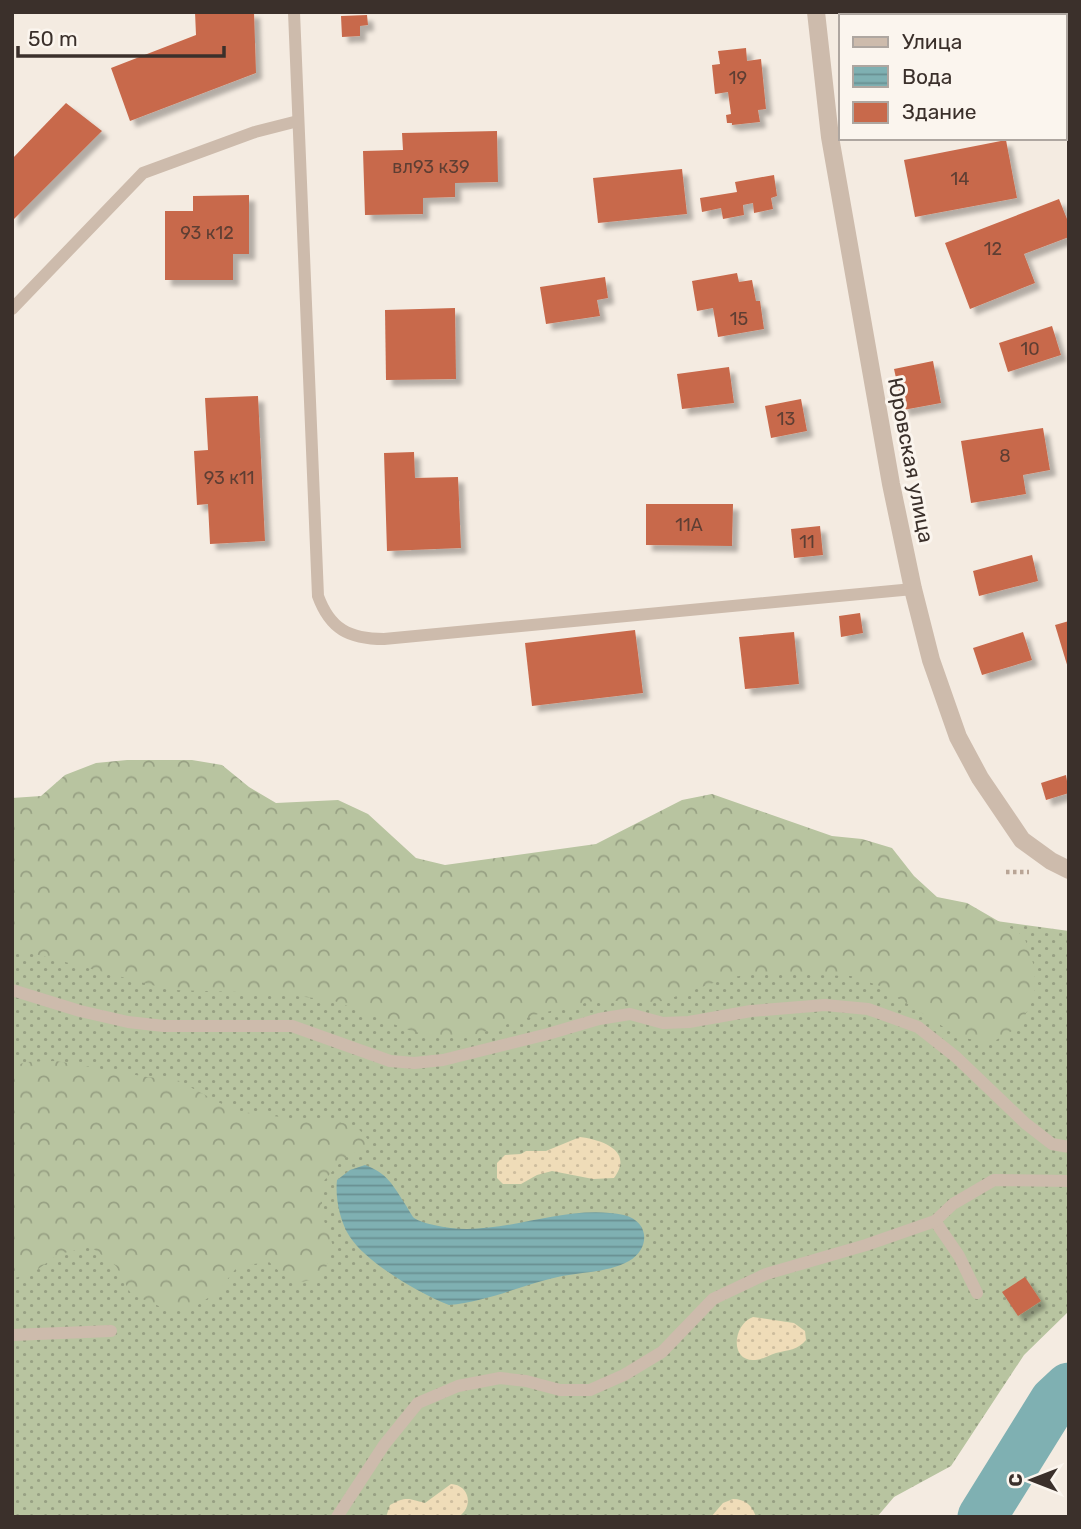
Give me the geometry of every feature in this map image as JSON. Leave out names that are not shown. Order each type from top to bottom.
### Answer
[{"type":"street","name":"Юровская улица","points":[[816,12],[830,137],[891,484],[931,660],[958,737],[980,778],[1022,840],[1069,870]]},
{"type":"lane","points":[[294,12],[318,596],[325,615],[342,630],[361,639],[384,639],[913,589]]},
{"type":"lane","points":[[12,309],[143,173],[255,132],[298,121]]},
{"type":"lane","points":[[12,990],[80,1011],[128,1022],[164,1026],[292,1026],[390,1061],[414,1063],[443,1060],[599,1019],[629,1014],[663,1023],[751,1011],[825,1005],[868,1009],[918,1027],[956,1057],[1025,1124],[1052,1144],[1069,1147]]},
{"type":"lane","points":[[337,1517],[384,1444],[418,1403],[458,1386],[500,1378],[526,1381],[559,1390],[590,1390],[624,1375],[662,1352],[713,1299],[766,1274],[866,1245],[935,1221],[953,1204],[994,1180],[1069,1181]]},
{"type":"lane","points":[[935,1221],[959,1256],[977,1293]]},
{"type":"lane","points":[[12,1335],[111,1331]]},
{"type":"green space","points":[[192,760],[222,765],[249,787],[276,803],[338,800],[368,814],[416,858],[445,865],[596,844],[682,800],[712,794],[832,836],[862,839],[892,848],[914,876],[937,897],[967,903],[1024,936],[1034,966],[1034,998],[1019,1027],[991,1043],[959,1037],[880,986],[851,976],[758,973],[727,978],[663,1001],[632,1003],[602,999],[538,1014],[477,1034],[447,1037],[414,1032],[332,1000],[269,993],[171,990],[12,948],[12,798],[41,796],[65,775],[96,763]]},
{"type":"green space","points":[[540,858],[1069,931],[1069,1311],[1024,1355],[951,1466],[894,1497],[877,1517],[12,1517],[12,903]]},
{"type":"green space","points":[[56,1061],[177,1080],[235,1111],[296,1119],[326,1119],[356,1126],[372,1144],[343,1159],[322,1183],[322,1215],[333,1246],[323,1277],[293,1284],[269,1262],[238,1266],[218,1291],[192,1309],[161,1307],[131,1294],[116,1266],[91,1247],[59,1254],[34,1272],[12,1279],[12,1067],[26,1062]]},
{"type":"sand","points":[[580,1137],[606,1144],[618,1154],[619,1169],[614,1178],[593,1179],[552,1171],[537,1175],[521,1184],[503,1184],[497,1178],[497,1163],[505,1155],[546,1151]]},
{"type":"sand","points":[[753,1317],[794,1323],[805,1331],[806,1340],[800,1346],[758,1360],[747,1359],[738,1349],[738,1334],[746,1321]]},
{"type":"sand","points":[[451,1484],[462,1488],[468,1498],[466,1508],[458,1517],[386,1517],[390,1505],[408,1499],[425,1503]]},
{"type":"sand","points":[[733,1499],[748,1504],[756,1517],[711,1517],[723,1503]]},
{"type":"water","points":[[365,1165],[373,1168],[393,1185],[414,1218],[434,1225],[458,1229],[481,1228],[576,1213],[600,1212],[632,1218],[642,1229],[644,1242],[636,1256],[613,1267],[548,1279],[477,1300],[449,1305],[395,1277],[369,1257],[350,1237],[339,1210],[337,1180],[350,1170]]},
{"type":"building","points":[[195,12],[254,12],[256,73],[130,121],[111,68],[196,35]]},
{"type":"building","points":[[955,12],[956,14],[906,14]]},
{"type":"building","points":[[367,15],[368,25],[360,26],[360,36],[342,37],[341,16]]},
{"type":"building","points":[[746,48],[747,61],[761,59],[766,109],[758,110],[760,122],[732,125],[727,123],[726,115],[731,114],[728,92],[715,94],[712,65],[720,64],[718,51]]},
{"type":"building","points":[[66,103],[102,131],[12,221],[12,159]]},
{"type":"building","points":[[497,131],[498,182],[455,183],[455,197],[423,198],[423,214],[365,215],[363,151],[403,150],[402,133]]},
{"type":"building","points":[[1006,140],[1017,198],[915,217],[904,160]]},
{"type":"building","points":[[682,169],[687,214],[598,223],[593,178]]},
{"type":"building","points":[[774,175],[777,196],[771,198],[773,209],[754,213],[753,203],[743,205],[744,215],[723,219],[721,208],[702,212],[700,198],[737,192],[735,182]]},
{"type":"building","points":[[249,195],[249,254],[233,254],[233,280],[165,280],[165,211],[193,211],[193,196]]},
{"type":"building","points":[[1059,199],[1069,224],[1069,237],[1024,254],[1035,283],[970,309],[945,243]]},
{"type":"building","points":[[737,273],[739,282],[752,280],[756,301],[760,301],[764,329],[718,337],[713,308],[697,311],[692,281]]},
{"type":"building","points":[[605,277],[608,298],[597,300],[600,316],[546,324],[540,287]]},
{"type":"building","points":[[455,308],[456,379],[386,380],[385,310]]},
{"type":"building","points":[[1052,326],[1061,355],[1008,372],[999,343]]},
{"type":"building","points":[[933,361],[941,403],[903,410],[894,369]]},
{"type":"building","points":[[729,367],[734,403],[682,409],[677,374]]},
{"type":"building","points":[[258,396],[265,541],[210,544],[208,504],[197,505],[194,451],[208,450],[205,398]]},
{"type":"building","points":[[801,399],[807,431],[771,438],[765,406]]},
{"type":"building","points":[[1043,428],[1050,470],[1023,475],[1026,494],[971,503],[961,441]]},
{"type":"building","points":[[414,452],[415,478],[458,477],[461,548],[387,551],[384,453]]},
{"type":"building","points":[[646,504],[733,504],[732,546],[646,545]]},
{"type":"building","points":[[820,526],[823,555],[794,558],[791,529]]},
{"type":"building","points":[[1032,555],[1038,581],[979,596],[973,571]]},
{"type":"building","points":[[860,613],[863,633],[841,637],[839,616]]},
{"type":"building","points":[[1069,621],[1069,668],[1068,668],[1055,625]]},
{"type":"building","points":[[635,630],[643,693],[532,706],[525,643]]},
{"type":"building","points":[[794,632],[799,684],[745,689],[739,637]]},
{"type":"building","points":[[1023,632],[1032,660],[982,675],[973,648]]},
{"type":"building","points":[[1066,775],[1069,793],[1046,800],[1041,783]]},
{"type":"building","points":[[1025,1277],[1041,1301],[1018,1316],[1002,1292]]},
{"type":"waterway","points":[[982,1517],[1054,1401],[1069,1387]]}]
